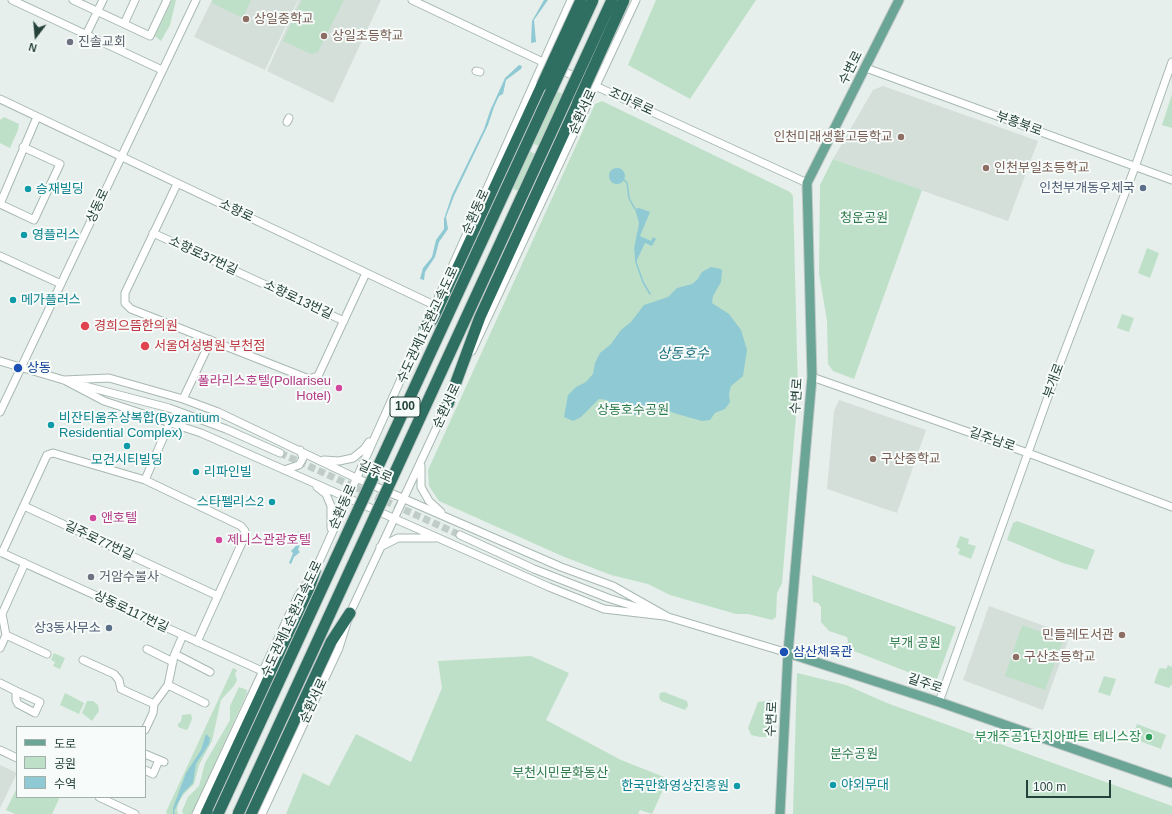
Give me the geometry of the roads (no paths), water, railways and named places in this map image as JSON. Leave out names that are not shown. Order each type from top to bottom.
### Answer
[{"type":"highway","points":[[425,327],[435,316],[581,0]]},
{"type":"highway","name":"수도권제1순환고속도로","points":[[218,814],[593,0]]},
{"type":"highway","name":"100","points":[[238,814],[612,0]]},
{"type":"highway","points":[[448,404],[480,317],[624,0]]},
{"type":"highway","points":[[206,814],[305,600],[314,571]]},
{"type":"highway","points":[[251,814],[331,642],[350,613]]},
{"type":"main road","name":"수변로","points":[[780,814],[788,653],[812,377],[807,183],[899,0]]},
{"type":"main road","name":"길주로","points":[[788,653],[938,702],[1172,783]]},
{"type":"street","points":[[12,0],[162,70]]},
{"type":"street","points":[[73,0],[150,36],[167,0]]},
{"type":"street","points":[[86,35],[102,0]]},
{"type":"street","points":[[124,24],[135,0]]},
{"type":"street","name":"상동로","points":[[0,412],[196,0]]},
{"type":"street","name":"조마루로","points":[[412,0],[807,183]]},
{"type":"street","name":"순환동로","points":[[196,814],[298,596],[314,571],[571,0]]},
{"type":"street","name":"순환서로","points":[[262,814],[339,648],[350,613],[393,518],[422,461],[636,0]]},
{"type":"street","name":"부개로","points":[[938,702],[1028,453],[1135,167],[1172,62]]},
{"type":"street","name":"부흥북로","points":[[866,68],[1172,180]]},
{"type":"street","name":"소향로","points":[[0,99],[434,305]]},
{"type":"street","points":[[23,147],[60,164],[34,220],[0,204],[23,147],[37,117]]},
{"type":"street","name":"소향로37번길","points":[[177,184],[125,293],[125,303],[131,309],[211,340]]},
{"type":"street","name":"소향로37번길","points":[[154,233],[253,279]]},
{"type":"street","points":[[0,256],[61,284]]},
{"type":"street","name":"소향로13번길","points":[[211,340],[309,379],[318,376],[366,273]]},
{"type":"street","name":"소향로13번길","points":[[253,279],[344,321]]},
{"type":"street","points":[[182,399],[211,340]]},
{"type":"street","name":"길주로","points":[[0,361],[169,408],[226,429],[280,453]]},
{"type":"street","name":"길주남로","points":[[812,377],[1028,453],[1172,507]]},
{"type":"street","name":"길주로","points":[[64,380],[109,378],[182,399],[218,412],[356,478],[561,567],[613,586],[668,617]]},
{"type":"street","name":"길주로","points":[[64,380],[104,401],[202,433],[437,538],[549,587],[604,609],[668,617]]},
{"type":"street","points":[[145,480],[170,422]]},
{"type":"street","points":[[320,460],[339,461],[353,458],[364,449],[380,425]]},
{"type":"street","points":[[284,470],[299,465],[303,458],[300,450]]},
{"type":"street","points":[[1,552],[47,455],[53,453],[145,480],[241,526],[245,531],[244,538],[197,642]]},
{"type":"street","points":[[422,461],[421,487],[429,501],[447,518]]},
{"type":"street","points":[[311,482],[326,494],[331,506],[331,534]]},
{"type":"street","name":"길주로77번길","points":[[24,506],[218,596]]},
{"type":"street","name":"길주로","points":[[460,535],[534,569],[608,598],[788,653]]},
{"type":"street","points":[[380,547],[398,538],[437,538]]},
{"type":"street","name":"상동로117번길","points":[[1,552],[262,671]]},
{"type":"street","points":[[0,648],[6,635],[1,614],[25,563]]},
{"type":"street","points":[[6,635],[47,654]]},
{"type":"street","points":[[146,728],[153,713],[154,704],[168,685],[174,658],[184,636]]},
{"type":"street","points":[[147,649],[210,672]]},
{"type":"street","points":[[83,660],[114,674],[119,680],[121,689],[154,704]]},
{"type":"street","points":[[0,684],[16,691]]},
{"type":"street","points":[[168,685],[205,703]]},
{"type":"street","points":[[0,750],[16,758]]},
{"type":"street","points":[[146,754],[161,761],[153,774],[146,770]]},
{"type":"street","points":[[111,800],[135,814]]},
{"type":"water","points":[[544,0],[548,0],[534,20],[536,42],[531,43],[532,21]]},
{"type":"water","points":[[519,65],[522,66],[521,69],[506,80],[503,94],[499,96],[488,125],[454,196],[446,217],[448,229],[439,242],[435,257],[425,272],[424,280],[420,279],[423,268],[432,257],[436,240],[444,229],[444,219],[452,195],[484,129],[490,111],[505,78]]},
{"type":"water","points":[[614,168],[620,168],[625,173],[623,182],[620,184],[614,184],[609,179],[609,173]]},
{"type":"water","points":[[639,208],[650,212],[640,236],[651,241],[653,237],[656,239],[652,246],[645,243],[636,262],[635,248],[639,223],[635,209]]},
{"type":"water","name":"상동호수","points":[[711,267],[721,269],[722,271],[721,282],[713,296],[712,303],[729,314],[741,330],[747,350],[743,376],[731,386],[729,394],[730,402],[725,409],[715,413],[710,420],[702,421],[658,407],[650,406],[645,412],[634,415],[622,413],[614,408],[607,400],[599,399],[581,417],[573,421],[564,417],[568,395],[576,387],[586,382],[593,374],[595,363],[600,353],[611,344],[621,330],[631,322],[644,305],[668,297],[677,288],[692,284],[697,280],[702,272]]},
{"type":"water","points":[[298,531],[303,536],[309,537],[302,539],[298,550],[300,552],[294,557],[291,564],[289,563],[293,553],[291,551],[300,538]]},
{"type":"water","points":[[206,734],[210,738],[209,744],[196,764],[193,783],[183,793],[174,811],[175,814],[173,814],[173,808],[186,773],[201,750]]},
{"type":"waterway","points":[[624,180],[627,183],[629,198],[635,209]]},
{"type":"waterway","points":[[638,232],[635,248],[636,262],[643,282],[650,294]]},
{"type":"tunnel","points":[[280,453],[460,535]]},
{"type":"place","name":"상일중학교","points":[[246,19]]},
{"type":"place","name":"상일초등학교","points":[[324,36]]},
{"type":"place","name":"진솔교회","points":[[70,42]]},
{"type":"place","name":"인천미래생활고등학교","points":[[901,137]]},
{"type":"place","name":"인천부일초등학교","points":[[986,168]]},
{"type":"place","name":"인천부개동우체국","points":[[1143,188]]},
{"type":"place","name":"승재빌딩","points":[[28,189]]},
{"type":"place","name":"영플러스","points":[[24,235]]},
{"type":"place","name":"메가플러스","points":[[13,300]]},
{"type":"place","name":"경희으뜸한의원","points":[[85,326]]},
{"type":"place","name":"서울여성병원 부천점","points":[[145,346]]},
{"type":"place","name":"상동","points":[[18,368]]},
{"type":"place","name":"폴라리스호텔(Pollariseu Hotel)","points":[[339,388]]},
{"type":"place","name":"비잔티움주상복합(Byzantium Residential Complex)","points":[[51,425]]},
{"type":"place","name":"모건시티빌딩","points":[[127,446]]},
{"type":"place","name":"구산중학교","points":[[873,459]]},
{"type":"place","name":"리파인빌","points":[[196,472]]},
{"type":"place","name":"스타펠리스2","points":[[272,502]]},
{"type":"place","name":"앤호텔","points":[[93,518]]},
{"type":"place","name":"제니스관광호텔","points":[[219,540]]},
{"type":"place","name":"거암수불사","points":[[91,577]]},
{"type":"place","name":"상3동사무소","points":[[109,628]]},
{"type":"place","name":"민들레도서관","points":[[1122,635]]},
{"type":"place","name":"삼산체육관","points":[[784,652]]},
{"type":"place","name":"구산초등학교","points":[[1016,657]]},
{"type":"place","name":"부개주공1단지아파트 테니스장","points":[[1149,737]]},
{"type":"place","name":"야외무대","points":[[833,785]]},
{"type":"place","name":"한국만화영상진흥원","points":[[737,786]]},
{"type":"park label","name":"청운공원","points":[[864,218]]},
{"type":"park label","name":"상동호수공원","points":[[633,410]]},
{"type":"park label","name":"부개 공원","points":[[915,643]]},
{"type":"park label","name":"분수공원","points":[[854,754]]},
{"type":"park label","name":"부천시민문화동산","points":[[560,773]]}]
